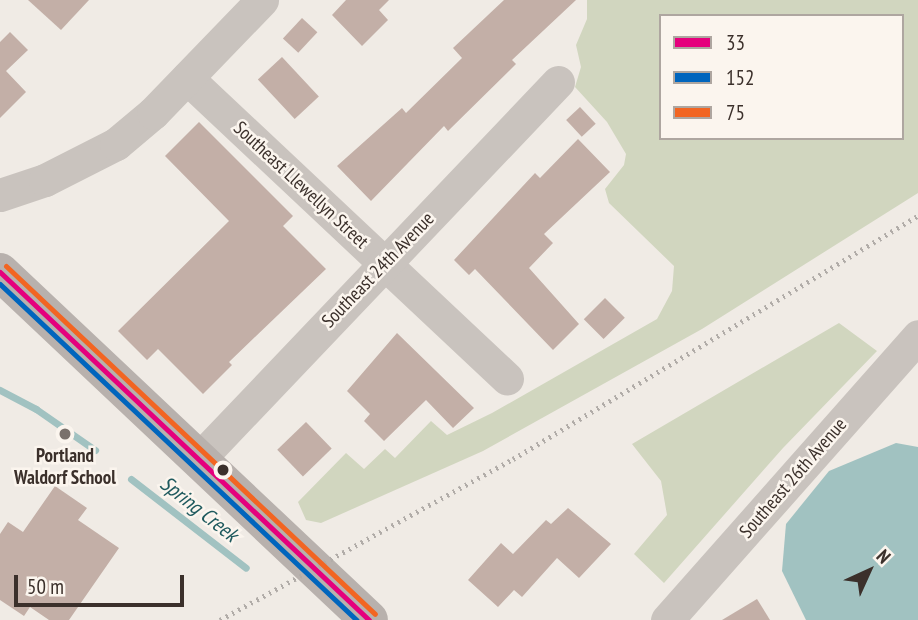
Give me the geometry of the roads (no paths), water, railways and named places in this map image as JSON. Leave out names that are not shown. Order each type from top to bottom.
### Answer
[{"type":"main road","points":[[0,272],[369,620]]},
{"type":"street","points":[[0,194],[45,180],[116,144],[187,78],[262,0]]},
{"type":"street","name":"Southeast Llewellyn Street","points":[[187,78],[507,379]]},
{"type":"street","name":"Southeast 24th Avenue","points":[[198,460],[558,82]]},
{"type":"street","name":"Southeast 26th Avenue","points":[[667,620],[918,336]]},
{"type":"water","points":[[896,443],[918,447],[918,620],[806,620],[782,571],[786,524],[829,471]]},
{"type":"waterway","name":"Spring Creek","points":[[0,390],[36,409],[95,450]]},
{"type":"waterway","name":"Spring Creek","points":[[131,479],[246,568]]},
{"type":"railway","points":[[220,620],[513,459],[918,216]]},
{"type":"place","name":"Portland Waldorf School","points":[[65,434]]}]
